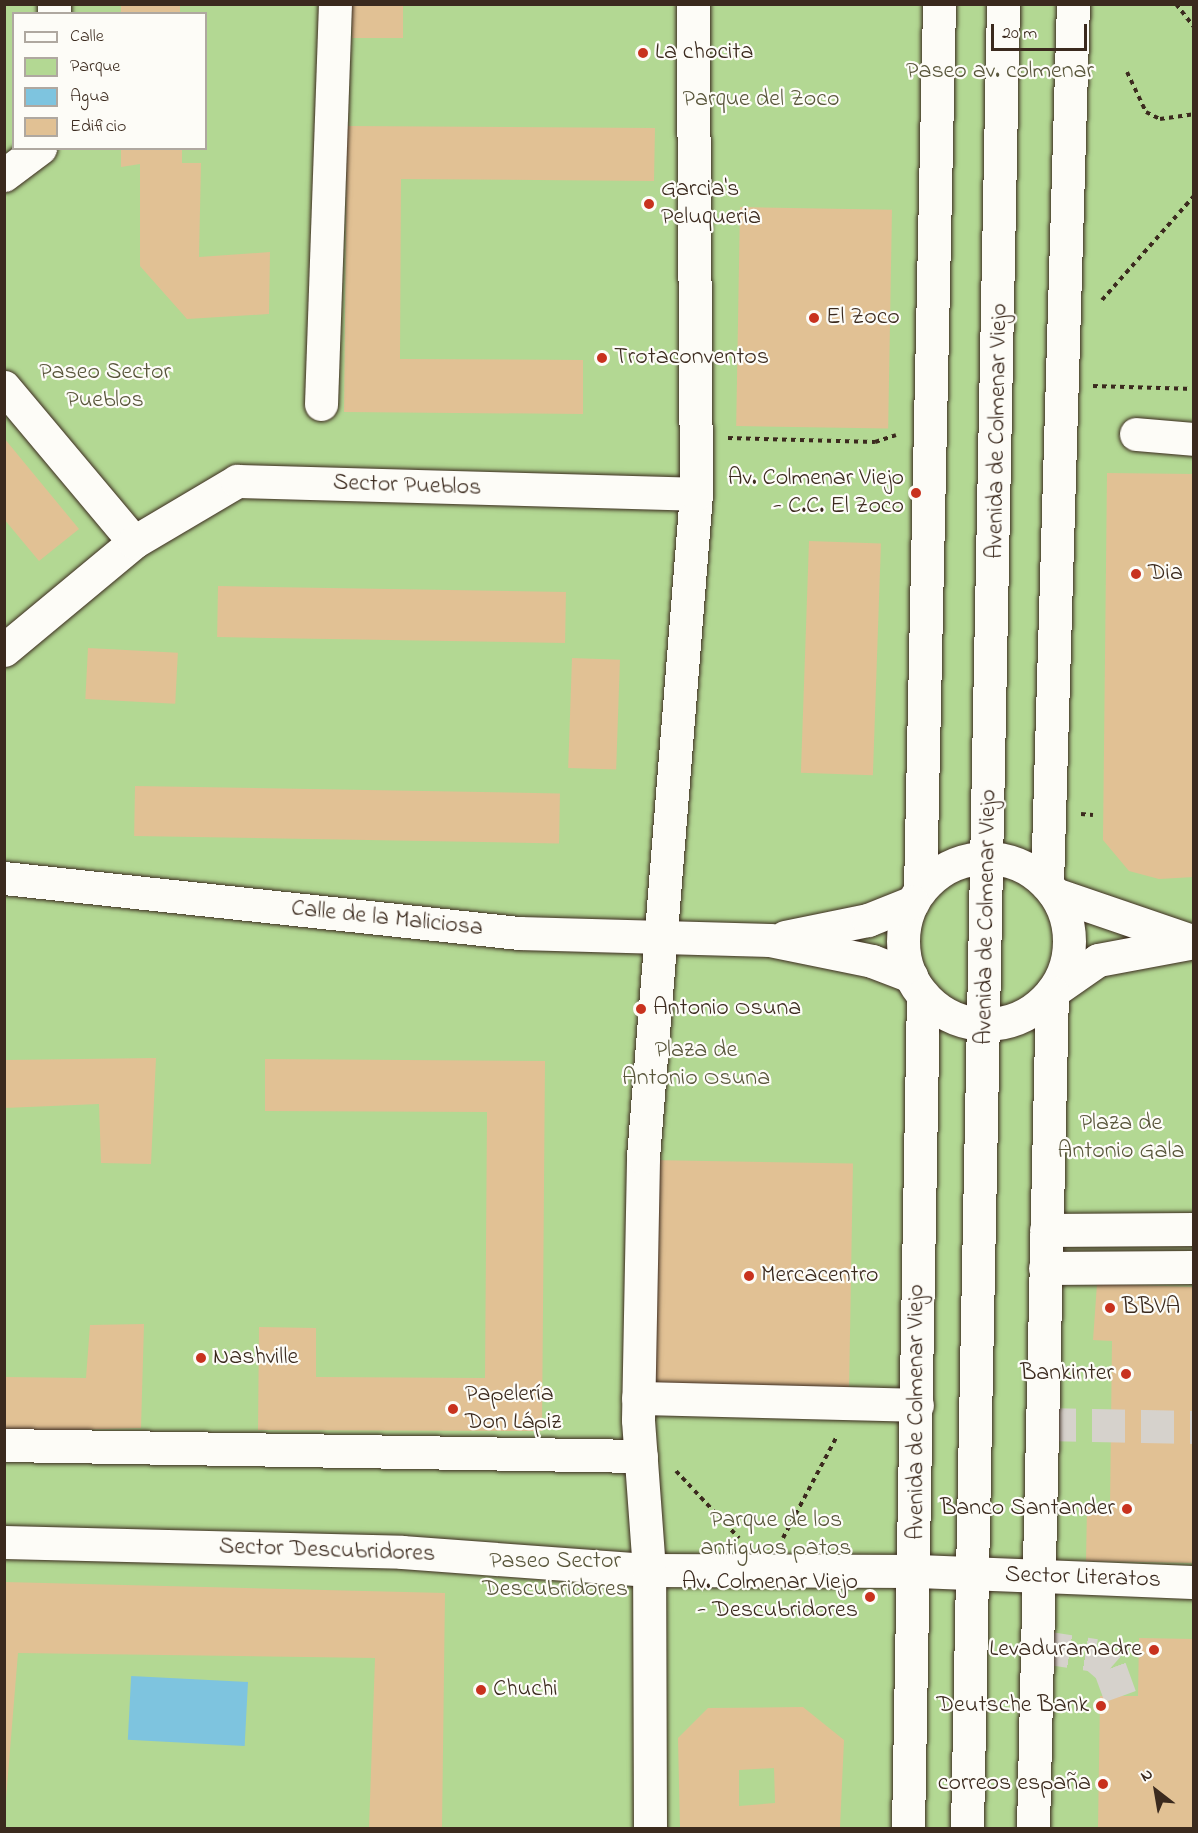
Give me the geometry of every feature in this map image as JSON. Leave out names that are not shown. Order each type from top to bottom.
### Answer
[{"type":"street","points":[[321,404],[335,4]]},
{"type":"street","points":[[650,1828],[649,1570],[639,1398],[643,1157],[696,494],[693,4]]},
{"type":"street","points":[[917,896],[939,4]]},
{"type":"street","name":"Avenida de Colmenar Viejo","points":[[967,1828],[988,858],[1003,4]]},
{"type":"street","points":[[1051,889],[1073,4]]},
{"type":"street","points":[[4,175],[37,150]]},
{"type":"street","points":[[4,387],[134,542]]},
{"type":"street","points":[[1136,434],[1194,439]]},
{"type":"street","name":"Sector Pueblos","points":[[4,650],[134,542],[237,481],[696,494]]},
{"type":"street","points":[[988,858],[1030,870],[1051,889],[1066,918],[1069,944],[1052,992],[1033,1828]]},
{"type":"street","name":"Calle de la Maliciosa","points":[[770,940],[868,920],[917,896],[963,861],[988,858]]},
{"type":"street","name":"Calle de la Maliciosa","points":[[4,878],[519,933],[770,940],[872,961],[916,985],[961,1020],[984,1024]]},
{"type":"street","points":[[1051,889],[1194,942]]},
{"type":"street","name":"Avenida de Colmenar Viejo","points":[[908,1828],[916,1570],[916,985],[904,926],[917,896]]},
{"type":"street","points":[[984,1024],[1017,1017],[1098,960],[1194,942]]},
{"type":"street","points":[[1046,1230],[1194,1229]]},
{"type":"street","points":[[1045,1268],[1192,1267]]},
{"type":"street","points":[[639,1398],[917,1405]]},
{"type":"street","points":[[4,1445],[640,1444]]},
{"type":"street","name":"Sector Descubridores","points":[[4,1542],[402,1552],[649,1570],[916,1570],[973,1573]]},
{"type":"street","name":"Sector Literatos","points":[[973,1573],[1194,1582]]},
{"type":"path","points":[[1176,4],[1194,27]]},
{"type":"path","points":[[1127,72],[1146,112],[1160,119],[1194,114]]},
{"type":"path","points":[[1102,300],[1194,196]]},
{"type":"path","points":[[1065,385],[1194,388]]},
{"type":"path","points":[[697,437],[875,442],[930,424]]},
{"type":"path","points":[[640,1444],[767,1569],[854,1403]]},
{"type":"green space","points":[[4,5],[1193,5],[1193,1828],[5,1828]]},
{"type":"water","points":[[131,1676],[248,1682],[245,1746],[128,1740]]},
{"type":"building","points":[[121,4],[180,4],[180,12],[121,12]]},
{"type":"building","points":[[352,4],[403,4],[403,38],[352,38]]},
{"type":"building","points":[[347,126],[655,128],[654,181],[401,179],[400,359],[583,360],[583,414],[344,412]]},
{"type":"building","points":[[121,150],[182,150],[182,163],[201,163],[199,257],[270,252],[269,314],[187,319],[140,266],[140,164],[121,167]]},
{"type":"building","name":"El Zoco","points":[[740,207],[892,210],[888,429],[736,426]]},
{"type":"building","points":[[4,438],[79,529],[39,561],[4,519]]},
{"type":"building","points":[[1107,473],[1194,474],[1194,877],[1159,879],[1129,871],[1103,840]]},
{"type":"building","points":[[809,541],[881,544],[873,775],[801,773]]},
{"type":"building","points":[[218,586],[566,592],[565,643],[217,637]]},
{"type":"building","points":[[88,648],[178,653],[175,704],[85,699]]},
{"type":"building","points":[[572,658],[620,660],[616,770],[568,768]]},
{"type":"building","points":[[135,786],[560,793],[559,843],[134,836]]},
{"type":"building","points":[[156,1058],[151,1164],[101,1163],[99,1104],[4,1108],[4,1060]]},
{"type":"building","points":[[265,1059],[545,1061],[542,1431],[258,1430],[259,1327],[316,1328],[316,1377],[485,1378],[487,1112],[265,1111]]},
{"type":"building","name":"Mercacentro","points":[[650,1160],[853,1164],[849,1393],[646,1389]]},
{"type":"building","points":[[1097,1284],[1194,1287],[1194,1563],[1086,1561],[1087,1507],[1110,1506],[1112,1341],[1093,1340]]},
{"type":"building","points":[[144,1324],[141,1428],[4,1432],[4,1377],[86,1378],[90,1325]]},
{"type":"building","points":[[4,1582],[445,1593],[442,1828],[369,1828],[375,1658],[18,1653],[4,1823]]},
{"type":"building","points":[[1139,1638],[1194,1639],[1194,1828],[1098,1828],[1100,1696],[1138,1696]]},
{"type":"building","points":[[803,1707],[844,1740],[840,1828],[680,1828],[678,1738],[708,1708]],"holes":[[[774,1768],[775,1803],[739,1806],[739,1770]]]},
{"type":"tunnel","points":[[1043,1424],[1194,1427]]},
{"type":"tunnel","points":[[1037,1646],[1095,1655],[1110,1668],[1120,1696]]},
{"type":"place","name":"La chocita","points":[[643,53]]},
{"type":"place","name":"Garcia's Peluqueria","points":[[649,204]]},
{"type":"place","name":"El Zoco","points":[[814,318]]},
{"type":"place","name":"Trotaconventos","points":[[602,358]]},
{"type":"place","name":"Av. Colmenar Viejo - C.C. El Zoco","points":[[916,493]]},
{"type":"place","name":"Dia","points":[[1136,574]]},
{"type":"place","name":"Antonio Osuna","points":[[641,1009]]},
{"type":"place","name":"Mercacentro","points":[[749,1276]]},
{"type":"place","name":"BBVA","points":[[1110,1308]]},
{"type":"place","name":"Nashville","points":[[201,1358]]},
{"type":"place","name":"Bankinter","points":[[1126,1374]]},
{"type":"place","name":"Papelería Don Lápiz","points":[[453,1409]]},
{"type":"place","name":"Banco Santander","points":[[1127,1509]]},
{"type":"place","name":"Av. Colmenar Viejo - Descubridores","points":[[870,1597]]},
{"type":"place","name":"Levaduramadre","points":[[1154,1650]]},
{"type":"place","name":"Chuchi","points":[[481,1690]]},
{"type":"place","name":"Deutsche Bank","points":[[1101,1706]]},
{"type":"place","name":"correos españa","points":[[1103,1784]]},
{"type":"park label","name":"Paseo av. colmenar","points":[[1000,72]]},
{"type":"park label","name":"Parque del Zoco","points":[[761,100]]},
{"type":"park label","name":"Paseo Sector Pueblos","points":[[105,387]]},
{"type":"park label","name":"Plaza de Antonio Osuna","points":[[696,1065]]},
{"type":"park label","name":"Plaza de Antonio Gala","points":[[1121,1138]]},
{"type":"park label","name":"Parque de los antiguos patos","points":[[776,1535]]},
{"type":"park label","name":"Paseo Sector Descubridores","points":[[555,1576]]}]
